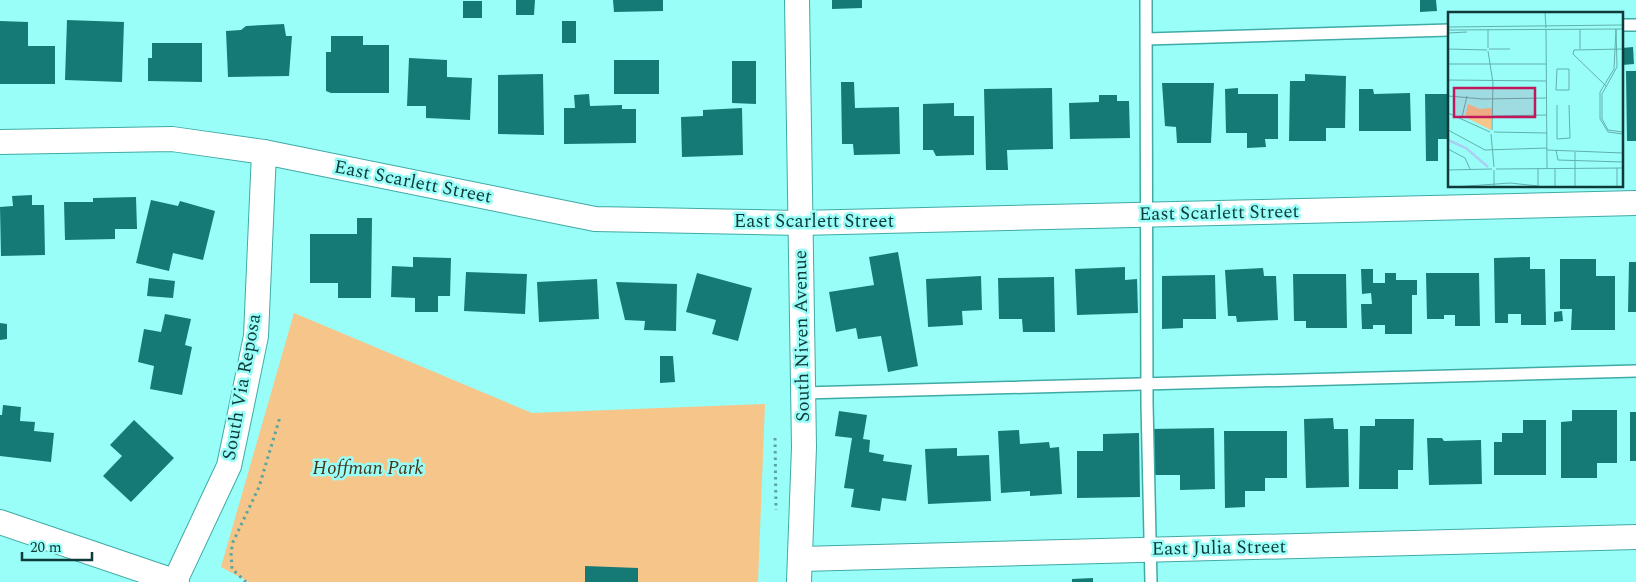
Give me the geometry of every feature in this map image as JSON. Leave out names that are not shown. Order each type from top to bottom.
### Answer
[{"type":"street","name":"South Niven Avenue","points":[[798,0],[803,393],[801,559],[799,582]]},
{"type":"street","name":"East Scarlett Street","points":[[0,142],[172,139],[264,152],[595,219],[800,223],[1636,203]]},
{"type":"street","name":"South Via Reposa","points":[[176,582],[229,466],[256,336],[264,152]]},
{"type":"street","points":[[0,522],[176,582]]},
{"type":"street","name":"East Julia Street","points":[[801,559],[1636,537]]},
{"type":"lane","points":[[1146,0],[1147,383],[1151,582]]},
{"type":"lane","points":[[1147,39],[1448,30]]},
{"type":"lane","points":[[803,393],[1636,371]]},
{"type":"path","points":[[246,582],[232,569],[231,552],[259,487],[280,417]]},
{"type":"green space","name":"Hoffman Park","points":[[294,313],[532,413],[765,404],[758,582],[249,582],[221,567]]},
{"type":"building","points":[[516,0],[535,0],[534,15],[516,15]]},
{"type":"building","points":[[613,0],[663,0],[663,11],[614,12]]},
{"type":"building","points":[[832,0],[862,0],[862,8],[832,9]]},
{"type":"building","points":[[1420,0],[1436,0],[1437,11],[1420,12]]},
{"type":"building","points":[[463,1],[482,1],[482,18],[463,18]]},
{"type":"building","points":[[67,20],[124,22],[122,82],[65,80]]},
{"type":"building","points":[[0,21],[28,22],[28,46],[55,46],[55,84],[0,84]]},
{"type":"building","points":[[562,21],[576,21],[576,43],[562,43]]},
{"type":"building","points":[[284,24],[286,36],[292,36],[289,76],[228,77],[226,31],[241,30],[246,26]]},
{"type":"building","points":[[331,36],[363,36],[363,45],[389,45],[389,93],[331,93],[326,91],[326,52],[331,52]]},
{"type":"building","points":[[152,43],[202,43],[202,82],[148,81],[148,58],[152,58]]},
{"type":"building","points":[[1633,47],[1634,64],[1624,65],[1624,48]]},
{"type":"building","points":[[409,58],[447,60],[447,77],[472,78],[470,120],[426,118],[426,106],[407,106]]},
{"type":"building","points":[[614,60],[659,60],[659,94],[614,94]]},
{"type":"building","points":[[732,61],[756,61],[756,104],[732,103]]},
{"type":"building","points":[[1626,71],[1636,71],[1636,141],[1627,141]]},
{"type":"building","points":[[543,74],[544,135],[498,134],[498,75]]},
{"type":"building","points":[[1305,74],[1346,76],[1345,128],[1326,128],[1326,141],[1289,141],[1290,81],[1305,81]]},
{"type":"building","points":[[841,82],[854,82],[855,108],[899,107],[900,154],[854,155],[853,144],[842,144]]},
{"type":"building","points":[[1162,83],[1214,83],[1211,143],[1177,143],[1176,127],[1165,126]]},
{"type":"building","points":[[1052,88],[1053,149],[1007,150],[1008,170],[986,170],[984,89]]},
{"type":"building","points":[[1238,88],[1238,94],[1278,94],[1278,139],[1265,139],[1266,147],[1247,148],[1247,133],[1226,133],[1225,89]]},
{"type":"building","points":[[1359,89],[1373,89],[1374,94],[1410,93],[1411,131],[1359,131]]},
{"type":"building","points":[[589,94],[590,106],[622,105],[622,109],[636,109],[636,143],[564,144],[564,108],[575,108],[574,95]]},
{"type":"building","points":[[1425,94],[1448,94],[1448,139],[1438,139],[1438,161],[1426,161]]},
{"type":"building","points":[[1099,95],[1117,95],[1117,101],[1129,101],[1130,138],[1070,139],[1069,103],[1099,102]]},
{"type":"building","points":[[954,103],[954,116],[974,116],[974,155],[936,156],[933,150],[923,150],[923,104]]},
{"type":"building","points":[[742,108],[743,155],[682,157],[681,117],[703,116],[703,110]]},
{"type":"building","points":[[32,195],[32,205],[44,205],[45,255],[1,256],[0,207],[13,206],[12,196]]},
{"type":"building","points":[[136,197],[137,229],[115,229],[115,239],[65,240],[64,202],[93,202],[93,198]]},
{"type":"building","points":[[151,200],[178,206],[180,201],[215,211],[203,260],[173,253],[169,271],[136,263]]},
{"type":"building","points":[[357,218],[372,218],[371,298],[338,298],[338,283],[310,283],[310,234],[357,234]]},
{"type":"building","points":[[898,252],[918,366],[888,372],[881,336],[858,339],[856,328],[836,332],[829,292],[874,285],[869,257]]},
{"type":"building","points":[[413,257],[451,258],[450,296],[438,296],[438,312],[415,312],[415,298],[391,297],[392,266],[413,267]]},
{"type":"building","points":[[1530,257],[1530,269],[1545,269],[1546,325],[1521,325],[1521,314],[1508,314],[1508,323],[1495,323],[1494,258]]},
{"type":"building","points":[[1560,259],[1596,259],[1596,276],[1615,276],[1615,330],[1571,330],[1572,309],[1560,309]]},
{"type":"building","points":[[1629,262],[1636,262],[1636,312],[1628,312]]},
{"type":"building","points":[[1125,267],[1125,280],[1137,279],[1138,313],[1077,315],[1075,269]]},
{"type":"building","points":[[1263,268],[1264,276],[1276,276],[1278,320],[1237,322],[1236,316],[1228,316],[1225,270]]},
{"type":"building","points":[[1361,269],[1373,269],[1373,283],[1385,283],[1385,273],[1396,273],[1396,280],[1417,280],[1417,295],[1412,295],[1412,334],[1385,334],[1385,325],[1373,325],[1373,329],[1362,329],[1361,304],[1372,304],[1371,293],[1362,294]]},
{"type":"building","points":[[466,272],[527,274],[525,314],[464,311]]},
{"type":"building","points":[[697,273],[752,288],[738,341],[712,334],[716,320],[686,312]]},
{"type":"building","points":[[1426,273],[1479,273],[1480,326],[1455,326],[1455,315],[1444,315],[1444,319],[1427,319]]},
{"type":"building","points":[[1293,274],[1346,274],[1347,328],[1306,328],[1306,321],[1294,321]]},
{"type":"building","points":[[1215,275],[1216,319],[1183,319],[1183,328],[1162,329],[1162,276]]},
{"type":"building","points":[[981,276],[982,310],[962,311],[963,325],[928,327],[926,279]]},
{"type":"building","points":[[1054,277],[1055,332],[1023,332],[1022,319],[999,319],[998,278]]},
{"type":"building","points":[[149,278],[175,281],[173,298],[147,296]]},
{"type":"building","points":[[597,279],[599,319],[539,322],[537,282]]},
{"type":"building","points":[[616,282],[677,284],[676,331],[644,330],[645,321],[625,320]]},
{"type":"building","points":[[1562,311],[1563,321],[1554,322],[1554,312]]},
{"type":"building","points":[[165,314],[191,319],[185,345],[192,347],[182,395],[150,389],[154,366],[138,362],[144,329],[161,332]]},
{"type":"building","points":[[0,323],[7,324],[7,339],[0,340]]},
{"type":"building","points":[[660,356],[673,356],[675,382],[660,383]]},
{"type":"building","points":[[3,405],[21,407],[20,421],[35,422],[34,431],[54,433],[51,462],[0,456],[0,415],[2,415]]},
{"type":"building","points":[[1572,410],[1617,410],[1617,463],[1597,463],[1597,478],[1561,478],[1561,422],[1572,421]]},
{"type":"building","points":[[839,411],[867,415],[863,439],[870,440],[869,452],[884,455],[883,461],[912,465],[906,501],[882,498],[880,511],[851,507],[854,489],[844,488],[852,438],[835,436]]},
{"type":"building","points":[[1630,412],[1636,412],[1636,461],[1630,461]]},
{"type":"building","points":[[1333,418],[1334,429],[1348,429],[1349,487],[1306,488],[1304,419]]},
{"type":"building","points":[[1375,419],[1414,419],[1413,470],[1398,470],[1398,489],[1359,489],[1360,426],[1375,426]]},
{"type":"building","points":[[134,420],[174,458],[131,502],[103,476],[122,456],[110,445]]},
{"type":"building","points":[[1523,420],[1546,420],[1546,475],[1494,475],[1494,442],[1502,442],[1502,433],[1523,433]]},
{"type":"building","points":[[1214,428],[1215,489],[1180,490],[1180,475],[1151,475],[1150,429]]},
{"type":"building","points":[[1019,430],[1020,444],[1049,442],[1050,448],[1059,447],[1062,494],[1030,496],[1030,491],[1001,493],[998,431]]},
{"type":"building","points":[[1224,431],[1287,431],[1287,478],[1265,478],[1265,491],[1245,491],[1245,507],[1225,508]]},
{"type":"building","points":[[1139,433],[1140,497],[1077,498],[1077,451],[1103,451],[1103,434]]},
{"type":"building","points":[[1427,438],[1442,438],[1444,441],[1481,440],[1482,484],[1429,485]]},
{"type":"building","points":[[957,448],[957,456],[989,455],[991,501],[928,504],[925,449]]},
{"type":"building","points":[[585,566],[638,568],[638,582],[585,582]]},
{"type":"building","points":[[1093,578],[1093,582],[1072,582],[1072,579]]}]
